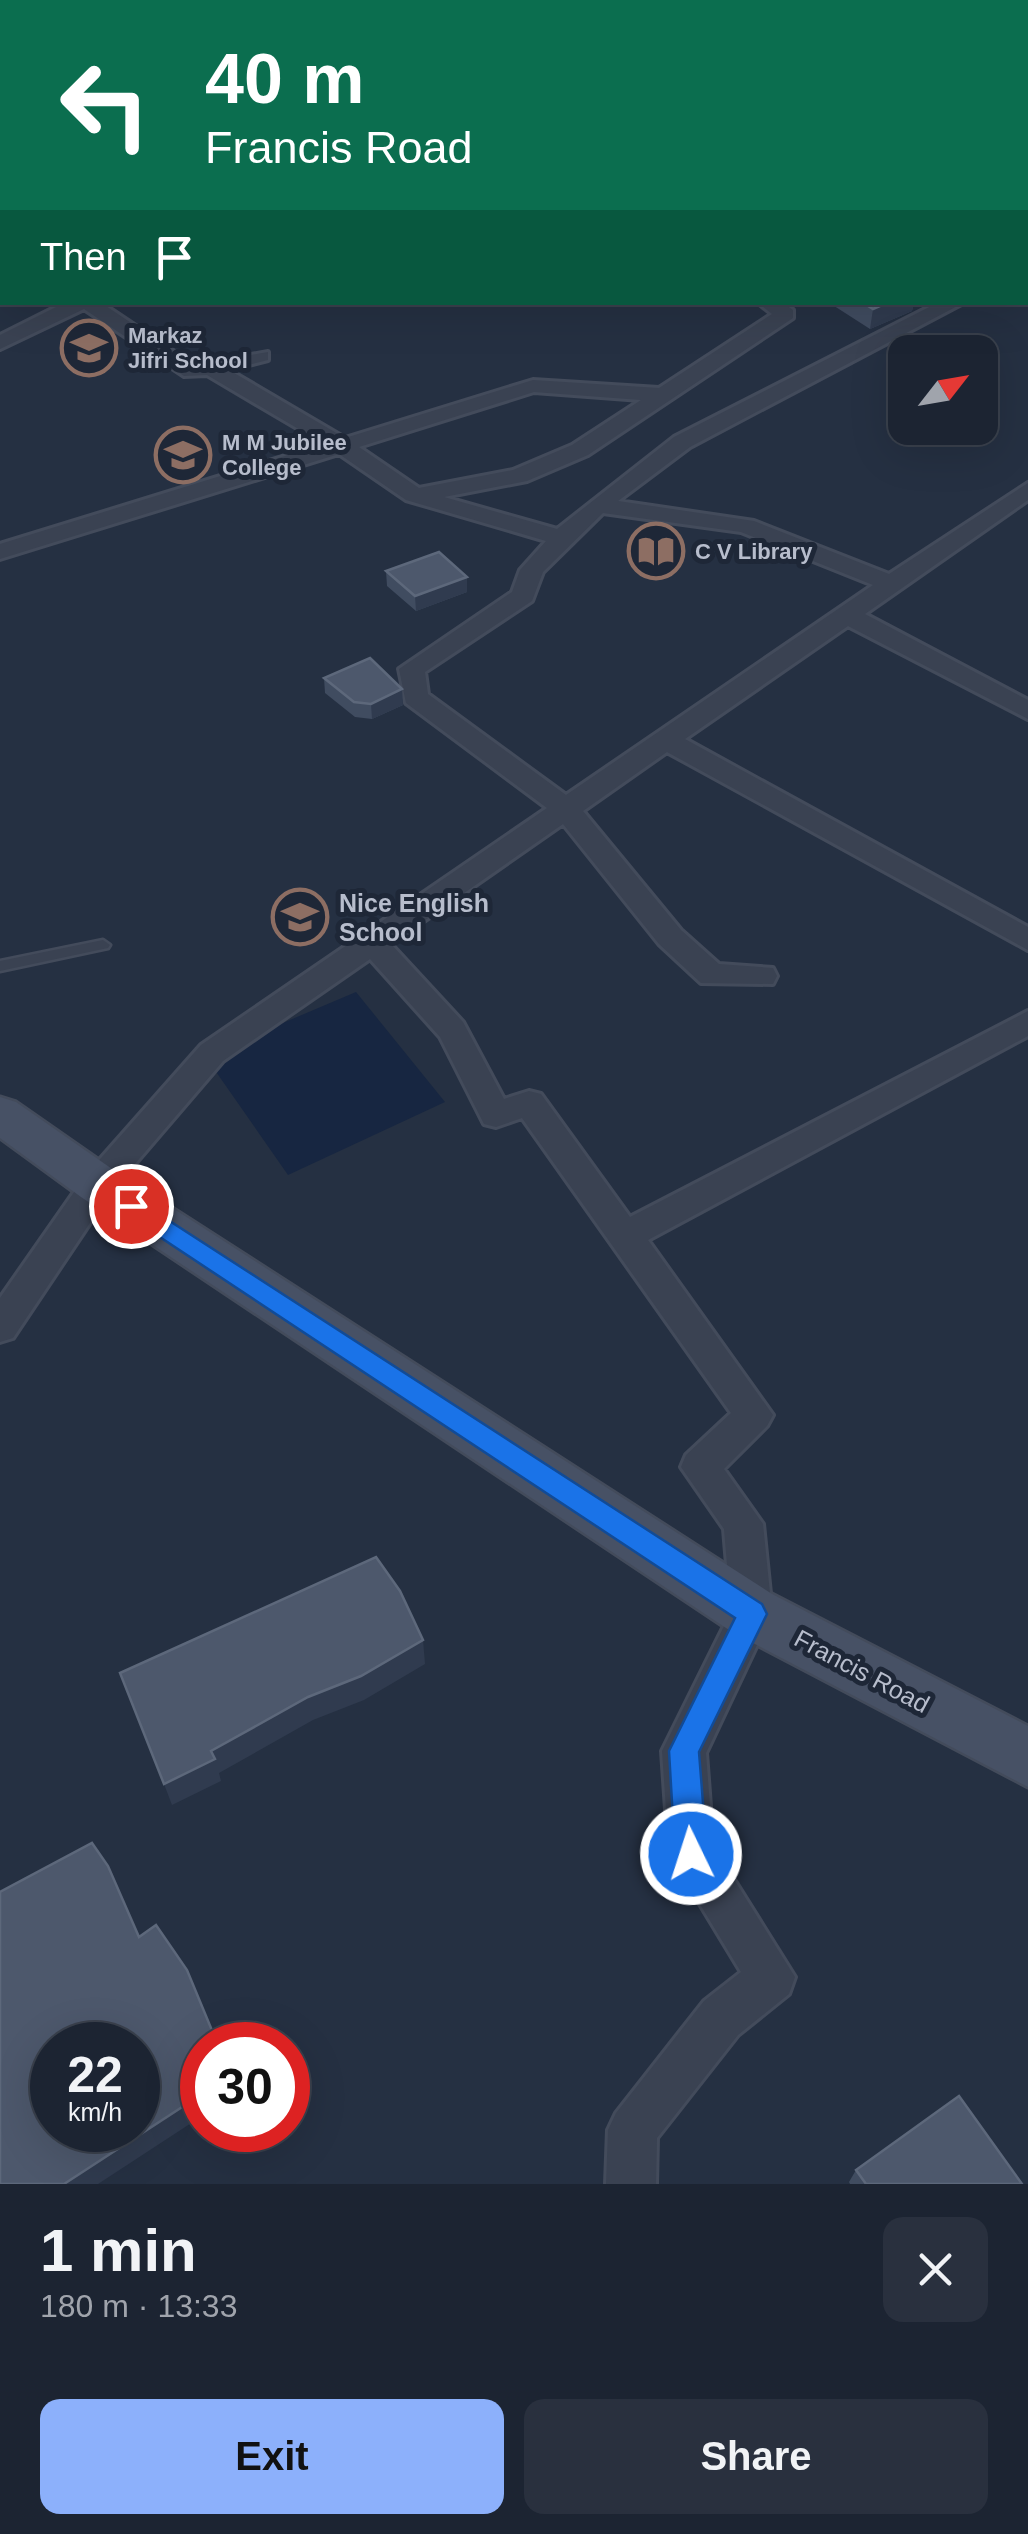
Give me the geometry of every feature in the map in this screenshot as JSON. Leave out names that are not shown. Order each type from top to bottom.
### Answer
[{"type":"main road","name":"Francis Road","points":[[0,1114],[98,1184],[752,1614],[1028,1758]]},
{"type":"street","points":[[0,344],[79,305]]},
{"type":"street","points":[[90,305],[191,372],[261,356]]},
{"type":"street","points":[[762,976],[712,975],[670,936],[566,809],[414,697],[412,668],[524,596],[532,570],[562,538],[598,504],[682,442],[948,305]]},
{"type":"street","points":[[414,495],[519,476],[580,450],[663,395],[777,308]]},
{"type":"street","points":[[213,368],[343,446],[414,495],[562,538]]},
{"type":"street","points":[[0,552],[533,386],[663,395]]},
{"type":"street","points":[[0,1328],[98,1184],[212,1053],[1028,490]]},
{"type":"street","points":[[598,504],[746,526],[892,584]]},
{"type":"street","points":[[847,615],[1028,711]]},
{"type":"street","points":[[666,740],[1028,940]]},
{"type":"street","points":[[372,942],[452,1030],[496,1115],[529,1103],[754,1415],[700,1467],[744,1524],[752,1614],[684,1751],[691,1854],[772,1977],[720,2018],[632,2130],[631,2184]]},
{"type":"street","points":[[626,1236],[1028,1022]]},
{"type":"lane","points":[[0,966],[103,945]]},
{"type":"water","points":[[356,992],[445,1102],[288,1175],[205,1056]]},
{"type":"building","points":[[439,552],[467,577],[415,596],[386,571]]},
{"type":"building","points":[[370,658],[402,689],[371,704],[354,702],[324,678]]},
{"type":"building","points":[[376,1557],[400,1591],[423,1640],[361,1676],[308,1697],[211,1751],[215,1759],[164,1784],[120,1673]]},
{"type":"building","points":[[92,1843],[108,1866],[139,1937],[156,1925],[187,1970],[208,2022],[180,2022],[180,2108],[160,2121],[160,2022],[30,2022],[30,2152],[113,2152],[64,2184],[0,2184],[0,1892]]},
{"type":"building","points":[[959,2096],[1022,2184],[866,2184],[856,2170]]},
{"type":"place","name":"Markaz Jifri School","points":[[89,348]]},
{"type":"place","name":"M M Jubilee College","points":[[183,455]]},
{"type":"place","name":"C V Library","points":[[656,551]]},
{"type":"place","name":"Nice English School","points":[[300,917]]},
{"type":"route","points":[[131,1206],[752,1614],[684,1751],[691,1854]]}]
